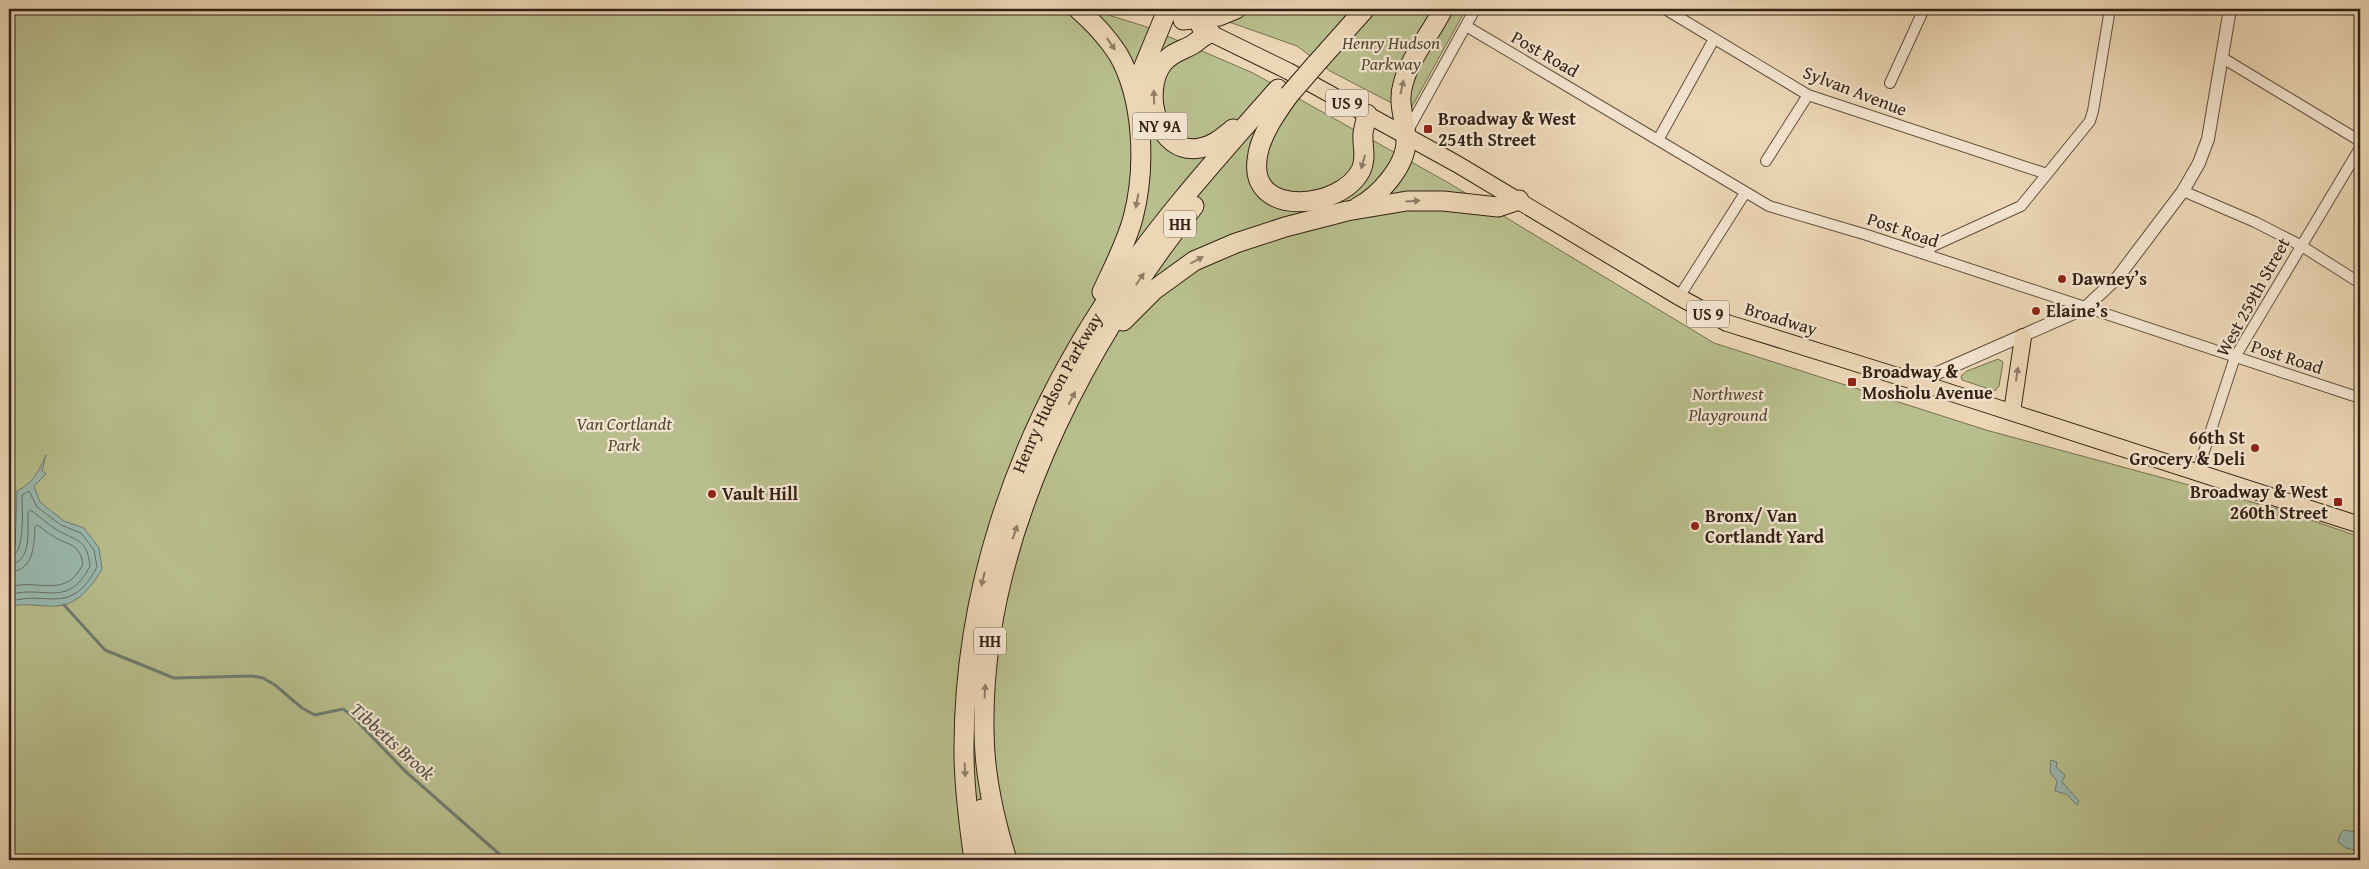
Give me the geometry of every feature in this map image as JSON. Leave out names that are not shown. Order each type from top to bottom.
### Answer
[{"type":"highway","points":[[1078,9],[1103,33],[1120,59],[1130,86],[1139,125]]},
{"type":"highway","points":[[1075,352],[1120,254],[1133,218],[1141,167],[1137,98],[1139,80],[1168,14],[1219,16],[1236,9]]},
{"type":"highway","name":"Henry Hudson Parkway","points":[[1007,860],[990,794],[984,746],[984,716],[990,644],[1010,547],[1049,446],[1088,366],[1123,304],[1163,246],[1349,9]]},
{"type":"highway","name":"Henry Hudson Parkway","points":[[1309,62],[1365,9]]},
{"type":"highway","points":[[1347,211],[1365,203],[1384,187],[1403,155],[1405,135],[1400,106],[1403,83],[1408,70],[1443,9]]},
{"type":"highway","name":"NY 9A","points":[[1211,33],[1174,53],[1159,68],[1154,85],[1153,98],[1157,118],[1163,131],[1171,140],[1182,146],[1202,148],[1222,138],[1262,107]]},
{"type":"highway","points":[[1283,92],[1256,162],[1257,173],[1262,184],[1269,193],[1283,200],[1296,202],[1320,199],[1337,192],[1351,183],[1364,163],[1363,134],[1367,114]]},
{"type":"highway","name":"Henry Hudson Parkway","points":[[974,860],[964,754],[965,701],[977,604],[993,538],[1021,464],[1050,400],[1075,352],[1102,308],[1143,249],[1262,107],[1283,92]]},
{"type":"highway","points":[[1088,366],[1117,328],[1140,303],[1167,279],[1194,261],[1236,243],[1278,229],[1347,211],[1421,201],[1501,207],[1519,200]]},
{"type":"highway","points":[[984,716],[978,759],[988,860]]},
{"type":"main road","name":"Broadway","points":[[1168,14],[1211,33],[1367,114],[1519,200],[1710,315],[1737,327],[2012,412],[2360,525]]},
{"type":"main road","points":[[2012,412],[2023,337]]},
{"type":"street","points":[[1405,135],[1475,9]]},
{"type":"street","name":"Sylvan Avenue","points":[[1665,9],[1808,95],[2047,174]]},
{"type":"street","points":[[1890,83],[1924,9]]},
{"type":"street","points":[[1924,254],[1933,246],[2016,210],[2025,202],[2092,117],[2110,9]]},
{"type":"street","points":[[1917,382],[2023,337],[2085,308],[2118,277],[2183,191],[2199,164],[2208,139],[2230,9]]},
{"type":"street","name":"Post Road","points":[[1466,26],[1769,206],[1867,235],[2360,398]]},
{"type":"street","points":[[1658,140],[1714,39]]},
{"type":"street","points":[[2221,57],[2360,141]]},
{"type":"street","points":[[1766,161],[1808,95]]},
{"type":"street","name":"West 259th Street","points":[[2197,473],[2235,357],[2300,245],[2360,148]]},
{"type":"street","points":[[2183,191],[2255,222],[2300,245],[2360,283]]},
{"type":"street","points":[[1679,297],[1745,193]]},
{"type":"green space","name":"Van Cortlandt Park","points":[[9,9],[1089,9],[1144,26],[1253,73],[1447,182],[1714,343],[1986,430],[2285,511],[2360,537],[2360,860],[9,860]]},
{"type":"green space","name":"Henry Hudson Parkway","points":[[1201,9],[1466,9],[1409,112],[1330,71],[1297,46],[1229,22]]},
{"type":"green space","points":[[1998,359],[2003,362],[1999,386],[1995,391],[1962,380],[1961,376],[1967,371]]},
{"type":"water","points":[[46,455],[42,471],[46,474],[34,486],[40,502],[64,521],[84,528],[99,548],[102,569],[86,591],[69,603],[56,606],[16,605],[9,607],[9,555],[15,548],[17,491],[23,488],[35,476]]},
{"type":"water","points":[[2051,760],[2057,762],[2056,767],[2065,775],[2062,782],[2079,801],[2077,805],[2066,794],[2055,791],[2057,781],[2050,772]]},
{"type":"water","points":[[2344,830],[2360,833],[2360,851],[2346,848],[2338,842],[2340,834]]},
{"type":"waterway","name":"Tibbetts Brook","points":[[64,605],[105,650],[174,678],[252,676],[263,678],[275,685],[302,708],[315,715],[343,709],[405,771],[506,860]]},
{"type":"place","name":"Broadway & West 254th Street","points":[[1428,129]]},
{"type":"place","name":"Dawney’s","points":[[2062,279]]},
{"type":"place","name":"Elaine’s","points":[[2036,311]]},
{"type":"place","name":"Broadway & Mosholu Avenue","points":[[1852,382]]},
{"type":"place","name":"66th St Grocery & Deli","points":[[2255,448]]},
{"type":"place","name":"Vault Hill","points":[[712,494]]},
{"type":"place","name":"Broadway & West 260th Street","points":[[2338,502]]},
{"type":"place","name":"Bronx/ Van Cortlandt Yard","points":[[1695,526]]},
{"type":"park label","name":"Northwest Playground","points":[[1728,404]]}]
